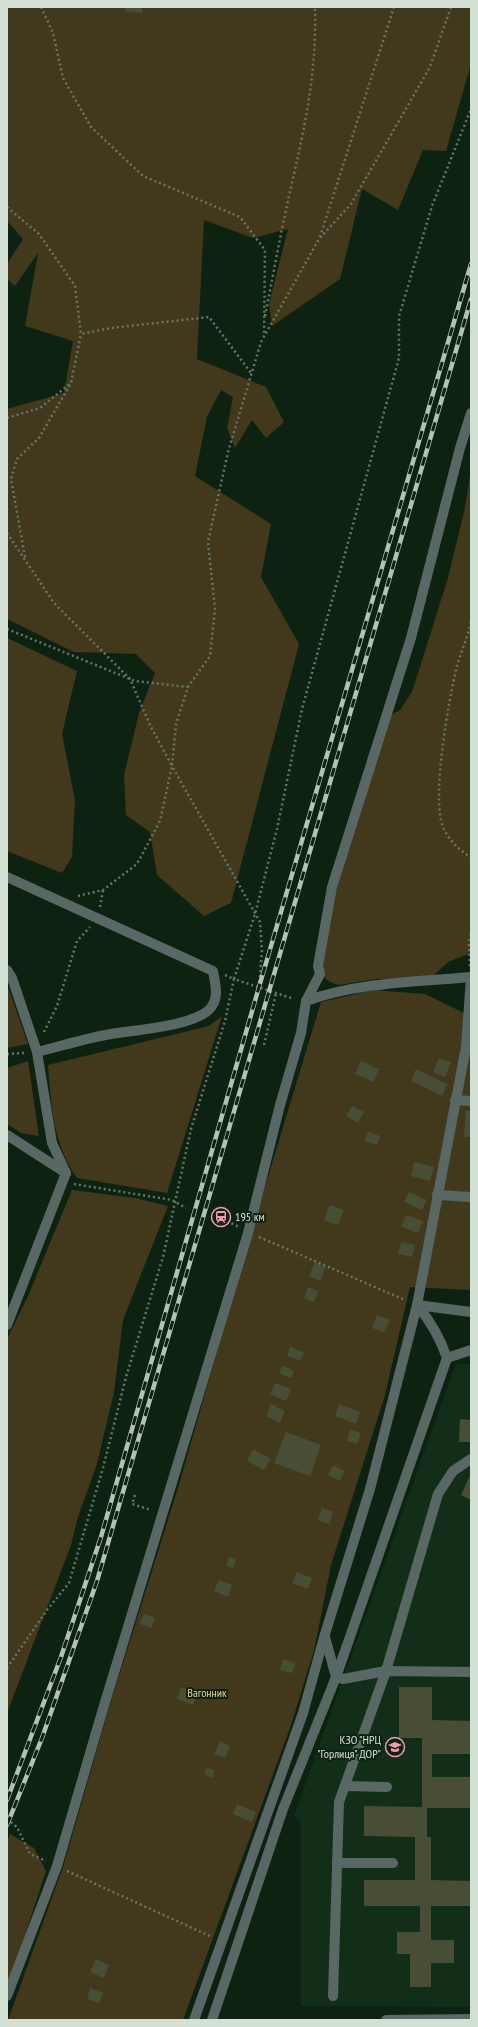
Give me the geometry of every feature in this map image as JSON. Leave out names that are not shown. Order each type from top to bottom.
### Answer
[{"type":"street","points":[[7,1996],[57,1866],[248,1232],[280,1105],[302,1033],[306,1001],[320,974],[318,966],[332,886],[411,638],[460,448],[471,413]]},
{"type":"street","points":[[7,877],[213,971],[217,994],[212,1007],[198,1017],[147,1030],[112,1034],[37,1052]]},
{"type":"street","points":[[7,970],[12,978],[37,1052],[52,1143],[66,1173],[7,1325]]},
{"type":"street","points":[[194,2020],[223,1942],[303,1713],[325,1634],[370,1489],[417,1305],[466,1047],[471,977],[390,984],[329,993],[306,1001]]},
{"type":"street","points":[[455,1100],[471,1101]]},
{"type":"street","points":[[7,1135],[66,1173]]},
{"type":"street","points":[[437,1196],[471,1197]]},
{"type":"street","points":[[417,1305],[471,1312]]},
{"type":"street","points":[[212,2020],[283,1809],[336,1677],[447,1358],[441,1340],[429,1320],[417,1305]]},
{"type":"street","points":[[447,1358],[471,1350]]},
{"type":"street","points":[[333,1996],[339,1802],[386,1671],[438,1494],[453,1471],[471,1459]]},
{"type":"street","points":[[325,1634],[336,1677]]},
{"type":"street","points":[[336,1677],[343,1679],[386,1671],[471,1672]]},
{"type":"street","points":[[345,1786],[387,1787]]},
{"type":"street","points":[[337,1863],[393,1863]]},
{"type":"street","points":[[386,2020],[471,2019]]},
{"type":"path","points":[[41,7],[53,33],[64,78],[91,127],[143,176],[240,217],[264,250],[264,337]]},
{"type":"path","points":[[264,324],[277,251],[301,149],[310,97],[316,33],[315,7]]},
{"type":"path","points":[[320,239],[394,7]]},
{"type":"path","points":[[58,900],[103,890],[137,864],[160,820],[172,766],[176,724],[188,687],[210,656],[215,609],[208,542],[228,452],[251,374],[264,337],[320,239],[351,204],[430,67],[451,7]]},
{"type":"path","points":[[7,1668],[47,1610],[69,1584],[103,1468],[126,1377],[163,1257],[191,1129],[225,1021],[234,979],[255,914],[277,829],[302,709],[399,358],[399,316],[432,206],[471,109]]},
{"type":"path","points":[[7,207],[39,234],[75,286],[81,334],[71,383],[39,438],[17,460],[12,479],[25,560]]},
{"type":"path","points":[[81,334],[110,328],[209,317],[251,374]]},
{"type":"path","points":[[7,418],[40,408],[71,383]]},
{"type":"path","points":[[7,533],[54,603],[130,679],[150,725],[260,922],[262,951],[259,987]]},
{"type":"path","points":[[471,622],[457,667],[450,705],[441,760],[439,805],[443,826],[456,847],[471,858]]},
{"type":"path","points":[[7,629],[135,681],[188,687]]},
{"type":"path","points":[[7,1054],[37,1052],[47,1023],[57,1006],[77,941],[98,918],[103,890]]},
{"type":"path","points":[[471,934],[469,942],[471,970]]},
{"type":"path","points":[[213,971],[292,999],[306,1001]]},
{"type":"path","points":[[264,1045],[276,993]]},
{"type":"path","points":[[66,1173],[71,1183],[175,1202],[186,1208]]},
{"type":"path","points":[[248,1232],[417,1305]]},
{"type":"path","points":[[135,1495],[132,1504],[162,1514]]},
{"type":"path","points":[[7,1819],[17,1827],[30,1854],[223,1942]]},
{"type":"shaded area","name":"КЗО \"НРЦ \"Горлиця\" ДОР\"","points":[[456,1363],[471,1364],[471,2007],[301,2006],[301,1824],[294,1816]]},
{"type":"green space","points":[[7,7],[471,7],[471,64],[446,151],[423,150],[398,210],[362,189],[340,279],[272,326],[269,304],[288,229],[253,238],[204,220],[197,359],[266,387],[284,422],[266,438],[252,420],[235,448],[227,428],[233,397],[221,390],[207,417],[195,476],[271,524],[261,577],[299,644],[231,903],[204,916],[157,875],[150,832],[126,815],[124,775],[139,713],[155,673],[136,654],[74,652],[7,619],[7,409],[64,393],[73,341],[25,326],[38,253],[15,286],[7,279],[7,264],[23,239],[7,221]]},
{"type":"green space","points":[[471,468],[471,953],[448,962],[431,978],[376,979],[339,985],[330,982],[324,977],[322,970],[335,892],[384,719],[400,710],[412,692],[448,578],[465,508]]},
{"type":"green space","points":[[7,638],[77,671],[62,734],[75,800],[72,857],[62,873],[7,851]]},
{"type":"green space","points":[[7,984],[28,1044],[7,1048]]},
{"type":"green space","name":"Вагонник","points":[[373,990],[425,994],[464,1013],[471,1005],[471,1290],[410,1287],[385,1395],[331,1565],[314,1651],[290,1728],[183,2020],[8,2020],[63,1867],[108,1711],[178,1488],[253,1226],[321,1002]]},
{"type":"green space","points":[[222,1016],[167,1193],[77,1178],[69,1165],[58,1138],[52,1109],[48,1065],[209,1026]]},
{"type":"green space","points":[[28,1061],[39,1136],[21,1133],[7,1124],[7,1068]]},
{"type":"green space","points":[[72,1190],[135,1198],[168,1206],[123,1320],[114,1392],[97,1464],[78,1517],[71,1545],[7,1713],[7,1339],[28,1296]]},
{"type":"green space","points":[[10,1834],[34,1848],[46,1871],[7,1990],[7,1842]]},
{"type":"building","points":[[126,7],[142,7],[142,13],[125,11]]},
{"type":"building","points":[[439,1058],[451,1062],[445,1077],[433,1072]]},
{"type":"building","points":[[361,1061],[379,1069],[374,1082],[355,1074]]},
{"type":"building","points":[[416,1069],[447,1084],[442,1096],[411,1081]]},
{"type":"building","points":[[352,1106],[364,1112],[358,1123],[346,1116]]},
{"type":"building","points":[[466,1110],[471,1111],[471,1137],[464,1137]]},
{"type":"building","points":[[368,1132],[380,1136],[377,1145],[365,1141]]},
{"type":"building","points":[[414,1162],[434,1167],[430,1181],[411,1176]]},
{"type":"building","points":[[409,1192],[427,1200],[422,1210],[404,1202]]},
{"type":"building","points":[[330,1205],[344,1210],[338,1225],[324,1220]]},
{"type":"building","points":[[406,1215],[423,1221],[418,1233],[401,1226]]},
{"type":"building","points":[[401,1242],[415,1245],[412,1257],[398,1254]]},
{"type":"building","points":[[315,1262],[326,1267],[320,1281],[309,1276]]},
{"type":"building","points":[[308,1287],[318,1291],[314,1302],[304,1298]]},
{"type":"building","points":[[377,1315],[390,1320],[384,1332],[372,1328]]},
{"type":"building","points":[[290,1347],[304,1352],[300,1361],[287,1356]]},
{"type":"building","points":[[283,1365],[294,1371],[291,1378],[279,1373]]},
{"type":"building","points":[[275,1383],[291,1389],[286,1401],[270,1394]]},
{"type":"building","points":[[271,1404],[285,1411],[280,1423],[266,1416]]},
{"type":"building","points":[[339,1404],[360,1412],[356,1424],[335,1416]]},
{"type":"building","points":[[460,1419],[471,1420],[471,1442],[459,1442]]},
{"type":"building","points":[[350,1430],[361,1433],[357,1444],[347,1441]]},
{"type":"building","points":[[286,1432],[321,1445],[310,1476],[274,1463]]},
{"type":"building","points":[[253,1449],[271,1459],[264,1470],[247,1461]]},
{"type":"building","points":[[333,1465],[345,1471],[340,1481],[328,1475]]},
{"type":"building","points":[[471,1473],[471,1500],[461,1495]]},
{"type":"building","points":[[322,1508],[333,1512],[329,1524],[318,1520]]},
{"type":"building","points":[[229,1557],[236,1560],[233,1568],[226,1566]]},
{"type":"building","points":[[297,1572],[312,1578],[308,1589],[292,1583]]},
{"type":"building","points":[[219,1580],[232,1585],[228,1597],[214,1591]]},
{"type":"building","points":[[144,1614],[155,1618],[151,1628],[140,1624]]},
{"type":"building","points":[[283,1659],[295,1663],[292,1673],[280,1670]]},
{"type":"building","points":[[181,1687],[198,1692],[193,1705],[177,1699]]},
{"type":"building","points":[[399,1687],[432,1687],[432,1720],[471,1721],[471,1754],[432,1754],[432,1777],[471,1777],[471,1808],[427,1808],[427,1837],[431,1837],[431,1880],[471,1881],[471,1906],[431,1906],[431,1940],[454,1940],[454,1963],[431,1963],[431,1987],[410,1987],[410,1954],[397,1954],[397,1932],[420,1932],[420,1906],[364,1906],[364,1880],[415,1880],[415,1837],[364,1836],[364,1806],[422,1807],[422,1738],[399,1738]]},
{"type":"building","points":[[220,1741],[230,1746],[225,1758],[214,1754]]},
{"type":"building","points":[[207,1767],[215,1771],[212,1778],[204,1774]]},
{"type":"building","points":[[237,1804],[256,1812],[252,1822],[233,1814]]},
{"type":"building","points":[[96,1959],[109,1965],[104,1978],[90,1972]]},
{"type":"building","points":[[90,1988],[103,1993],[99,2003],[87,1999]]},
{"type":"railway","points":[[7,1800],[61,1657],[101,1537],[259,987],[471,264]]},
{"type":"railway","points":[[7,1825],[42,1738],[97,1581],[471,299]]},
{"type":"place","name":"195 км","points":[[221,1217]]},
{"type":"place","name":"КЗО \"НРЦ \"Горлиця\" ДОР\"","points":[[395,1747]]}]
